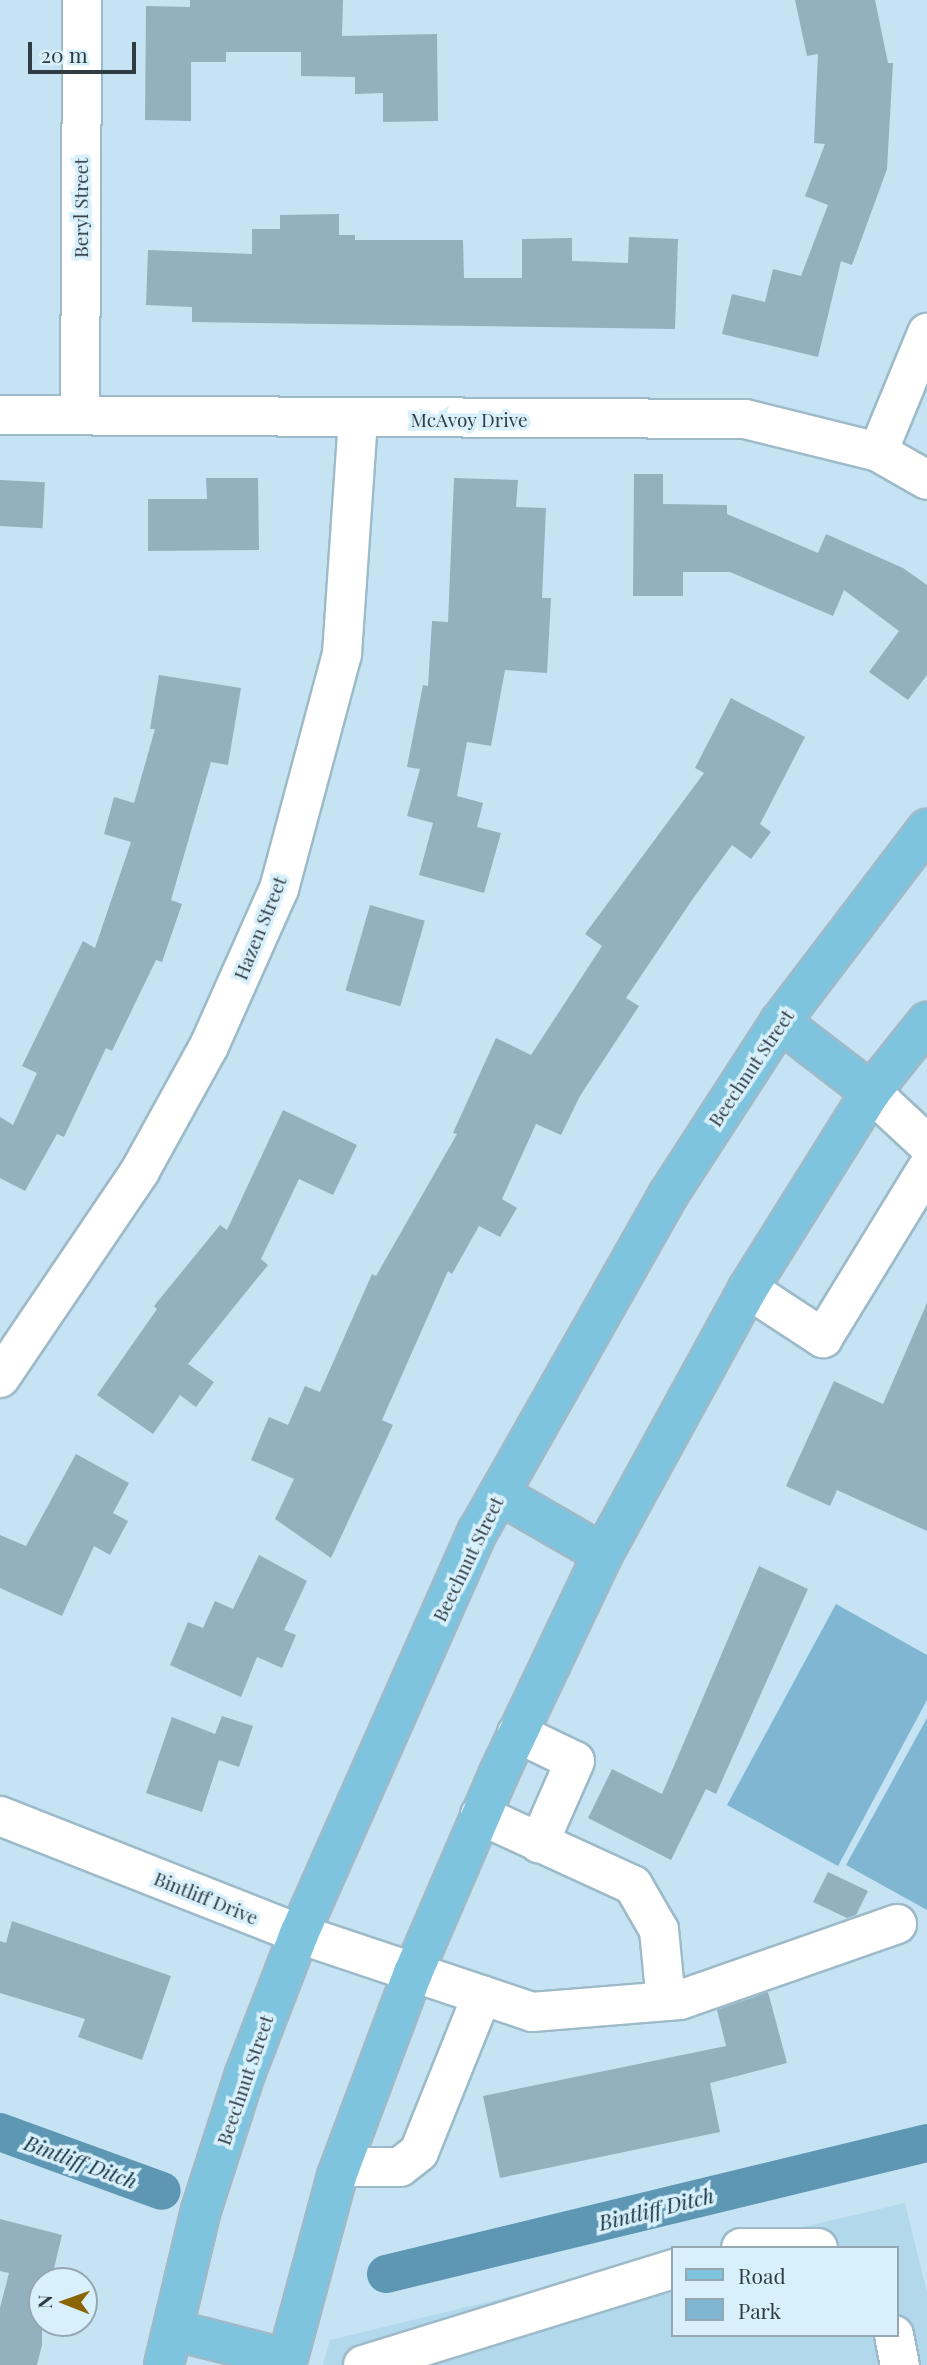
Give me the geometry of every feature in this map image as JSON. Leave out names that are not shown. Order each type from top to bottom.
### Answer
[{"type":"main road","name":"Beechnut Street","points":[[169,2348],[201,2210],[241,2086],[299,1934],[393,1717],[499,1494],[668,1195],[780,1022],[927,829]]},
{"type":"main road","points":[[780,1022],[872,1092]]},
{"type":"main road","points":[[169,2348],[294,2363],[341,2167],[413,1973],[517,1733],[603,1554],[748,1289],[872,1092],[927,1022]]},
{"type":"main road","points":[[499,1494],[603,1554]]},
{"type":"street","name":"Beryl Street","points":[[80,415],[82,0]]},
{"type":"street","points":[[878,452],[927,333]]},
{"type":"street","name":"McAvoy Drive","points":[[0,415],[358,420],[745,419],[878,452],[927,480]]},
{"type":"street","name":"Hazen Street","points":[[0,1378],[140,1171],[209,1046],[279,889],[341,654],[358,420]]},
{"type":"street","points":[[872,1092],[927,1144]]},
{"type":"street","points":[[748,1289],[823,1338],[927,1168]]},
{"type":"street","points":[[517,1733],[575,1761],[539,1843]]},
{"type":"street","points":[[480,1815],[633,1885],[659,1930],[666,2001]]},
{"type":"street","name":"Bintliff Drive","points":[[0,1816],[299,1934],[532,2012],[666,2001],[897,1924]]},
{"type":"street","points":[[341,2167],[400,2167],[419,2152],[482,1995]]},
{"type":"street","points":[[363,2365],[671,2270]]},
{"type":"street","points":[[894,2337],[901,2365]]},
{"type":"shaded area","points":[[905,2203],[927,2293],[927,2365],[323,2365],[330,2340],[671,2257],[671,2337],[899,2337],[899,2246],[722,2246]]},
{"type":"green space","points":[[836,1604],[927,1655],[927,1700],[838,1866],[727,1805]]},
{"type":"green space","points":[[927,1718],[927,1910],[846,1865]]},
{"type":"building","points":[[190,0],[343,0],[342,36],[437,34],[438,121],[383,122],[383,93],[355,94],[355,77],[301,76],[301,52],[226,52],[226,62],[191,62],[191,121],[145,120],[146,6],[190,7]]},
{"type":"building","points":[[795,0],[875,0],[888,63],[893,63],[887,169],[852,265],[841,261],[818,357],[722,334],[732,294],[765,302],[773,269],[801,276],[828,205],[805,196],[825,144],[814,143],[818,54],[807,56]]},
{"type":"building","points":[[339,214],[339,235],[355,235],[355,240],[463,240],[464,278],[522,278],[522,239],[572,238],[572,261],[628,263],[629,237],[678,239],[675,329],[192,322],[192,307],[146,305],[148,250],[252,254],[252,229],[280,229],[280,215]]},
{"type":"building","points":[[634,474],[663,474],[663,504],[727,505],[727,514],[818,553],[826,534],[903,568],[927,585],[927,675],[908,700],[869,672],[899,631],[844,590],[833,616],[730,572],[683,572],[683,596],[633,596]]},
{"type":"building","points":[[206,478],[258,478],[259,550],[148,551],[148,499],[207,499]]},
{"type":"building","points":[[454,478],[518,480],[516,507],[546,508],[542,598],[551,598],[547,673],[505,670],[491,746],[467,742],[457,796],[483,803],[477,827],[501,833],[484,893],[419,875],[433,823],[407,816],[420,769],[407,767],[423,685],[428,686],[432,621],[448,622]]},
{"type":"building","points":[[0,480],[45,482],[43,528],[0,526]]},
{"type":"building","points":[[159,675],[241,688],[228,765],[211,762],[171,900],[182,904],[162,962],[156,960],[112,1051],[106,1048],[64,1137],[57,1134],[25,1191],[0,1178],[0,1117],[13,1125],[37,1073],[22,1066],[83,941],[95,948],[131,842],[104,834],[114,797],[134,803],[155,729],[150,729]]},
{"type":"building","points":[[731,698],[805,737],[760,824],[771,832],[751,859],[732,845],[692,900],[626,998],[639,1006],[580,1096],[561,1135],[536,1124],[502,1199],[517,1208],[500,1237],[479,1226],[452,1274],[448,1271],[382,1420],[393,1425],[331,1558],[275,1519],[294,1479],[251,1460],[269,1417],[288,1425],[305,1386],[320,1392],[372,1274],[376,1276],[457,1134],[453,1133],[496,1038],[531,1055],[602,946],[585,934],[704,773],[695,768]]},
{"type":"building","points":[[370,905],[425,921],[400,1006],[345,991]]},
{"type":"building","points":[[283,1110],[357,1145],[333,1195],[299,1179],[261,1259],[268,1265],[188,1364],[214,1382],[196,1407],[180,1395],[153,1434],[97,1395],[157,1309],[154,1306],[220,1225],[227,1230]]},
{"type":"building","points":[[927,1303],[927,1531],[837,1490],[830,1506],[786,1486],[834,1381],[883,1404]]},
{"type":"building","points":[[76,1454],[129,1483],[113,1513],[128,1521],[110,1555],[94,1546],[62,1616],[0,1588],[0,1535],[26,1546]]},
{"type":"building","points":[[259,1555],[307,1581],[284,1630],[296,1635],[282,1668],[257,1657],[241,1697],[170,1665],[188,1622],[203,1628],[215,1601],[233,1609]]},
{"type":"building","points":[[759,1566],[808,1589],[716,1794],[706,1789],[671,1860],[588,1818],[612,1769],[662,1794]]},
{"type":"building","points":[[222,1716],[253,1726],[239,1767],[219,1760],[202,1812],[146,1793],[172,1717],[215,1734]]},
{"type":"building","points":[[828,1872],[868,1891],[856,1915],[847,1918],[813,1902]]},
{"type":"building","points":[[12,1921],[171,1976],[142,2060],[78,2037],[85,2019],[0,1993],[0,1941],[6,1943]]},
{"type":"building","points":[[768,1992],[787,2063],[710,2083],[720,2132],[500,2178],[483,2096],[726,2046],[717,2010]]},
{"type":"building","points":[[0,2219],[62,2235],[54,2267],[28,2267],[28,2337],[42,2337],[37,2365],[0,2365],[0,2308],[9,2273],[0,2271]]},
{"type":"waterway","name":"Bintliff Ditch","points":[[0,2132],[162,2191]]},
{"type":"waterway","name":"Bintliff Ditch","points":[[386,2274],[927,2143]]}]
